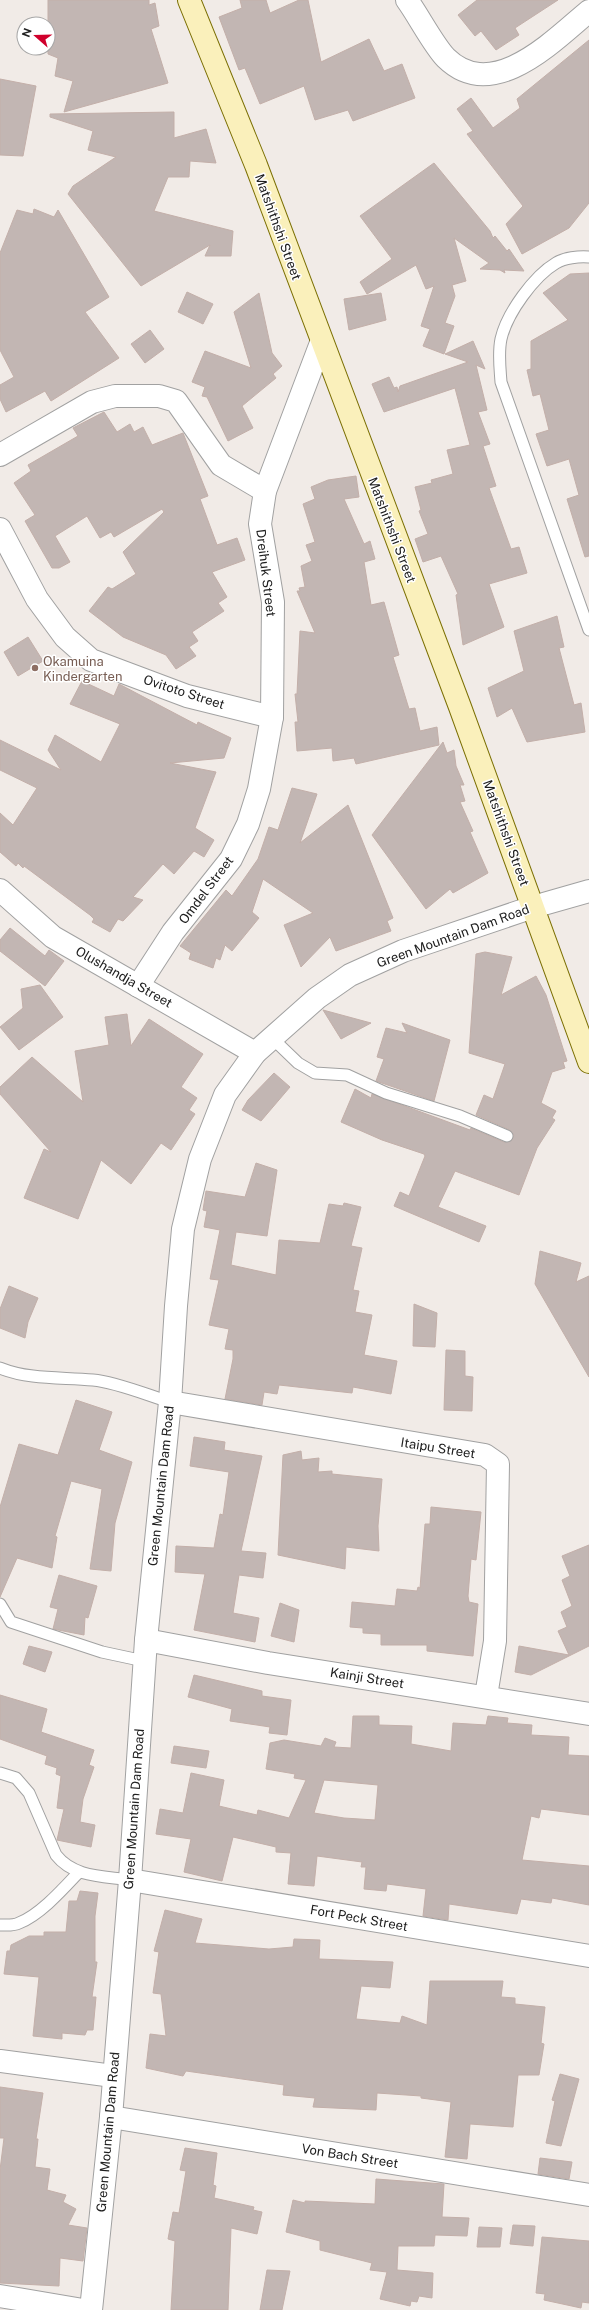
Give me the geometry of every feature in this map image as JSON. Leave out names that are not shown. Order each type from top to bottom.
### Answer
[{"type":"main road","name":"Matshithshi Street","points":[[189,0],[256,165],[321,343],[533,907],[589,1062]]},
{"type":"street","points":[[407,0],[446,58],[466,71],[484,74],[496,74],[537,54],[589,11]]},
{"type":"street","name":"Dreihuk Street","points":[[272,717],[273,602],[260,524],[265,491],[321,343]]},
{"type":"street","points":[[0,455],[92,402],[115,396],[159,396],[176,401],[221,465],[265,491]]},
{"type":"street","name":"Ovitoto Street","points":[[0,529],[37,599],[65,636],[91,660],[187,696],[272,717]]},
{"type":"street","name":"Omdel Street","points":[[138,986],[173,932],[231,859],[248,824],[260,789],[272,717]]},
{"type":"street","name":"Olushandja Street","points":[[0,890],[53,937],[255,1053]]},
{"type":"street","name":"Green Mountain Dam Road","points":[[91,2310],[111,2117],[113,2076],[130,1880],[145,1650],[170,1402],[183,1229],[200,1159],[226,1095],[255,1053],[271,1037],[318,998],[350,975],[403,951],[533,907],[589,891]]},
{"type":"street","name":"Itaipu Street","points":[[170,1402],[485,1455],[498,1464],[495,1641],[486,1696]]},
{"type":"street","name":"Kainji Street","points":[[145,1650],[268,1663],[486,1696],[589,1714]]},
{"type":"street","name":"Fort Peck Street","points":[[130,1880],[589,1956]]},
{"type":"street","points":[[0,2061],[113,2076]]},
{"type":"street","name":"Von Bach Street","points":[[111,2117],[589,2195]]},
{"type":"street","points":[[0,2296],[83,2310]]},
{"type":"lane","points":[[589,257],[580,256],[556,262],[523,294],[511,316],[502,339],[499,360],[501,382],[589,630]]},
{"type":"lane","points":[[271,1037],[298,1062],[315,1074],[347,1075],[386,1093],[460,1116],[506,1136]]},
{"type":"lane","points":[[0,1368],[11,1372],[53,1379],[95,1380],[170,1402]]},
{"type":"lane","points":[[0,1604],[11,1622],[102,1652],[145,1650]]},
{"type":"lane","points":[[0,1773],[16,1778],[29,1793],[56,1854],[62,1863],[79,1872],[130,1880]]},
{"type":"lane","points":[[0,1925],[17,1924],[27,1920],[60,1892],[79,1872]]},
{"type":"building","points":[[48,0],[149,0],[149,5],[155,3],[159,26],[151,29],[168,83],[64,112],[73,81],[55,76],[58,58],[53,56],[56,56],[56,16],[48,16]]},
{"type":"building","points":[[240,0],[266,0],[270,13],[299,0],[308,0],[321,62],[369,39],[384,71],[402,64],[415,98],[353,121],[348,110],[315,120],[304,86],[260,104],[245,68],[239,70],[219,17],[242,8]]},
{"type":"building","points":[[477,0],[558,0],[515,28],[519,35],[496,50],[481,31],[475,36],[458,15]]},
{"type":"building","points":[[589,40],[589,203],[569,228],[522,254],[506,224],[523,206],[467,134],[473,131],[457,109],[471,98],[493,128],[520,108],[517,99]]},
{"type":"building","points":[[0,79],[36,86],[23,156],[0,155]]},
{"type":"building","points":[[174,112],[174,138],[206,129],[216,163],[190,161],[189,177],[168,177],[154,211],[233,231],[231,256],[205,256],[210,245],[141,286],[68,194],[73,186],[116,157],[88,150],[93,131],[50,117],[50,114]]},
{"type":"building","points":[[434,163],[490,231],[493,238],[495,236],[507,251],[509,249],[524,271],[504,270],[505,273],[500,270],[480,269],[489,263],[454,238],[466,281],[452,285],[455,296],[445,323],[454,326],[444,354],[423,346],[430,329],[421,326],[434,286],[426,289],[416,265],[367,294],[360,282],[392,259],[360,216]]},
{"type":"building","points":[[34,209],[54,217],[58,210],[109,297],[85,312],[119,358],[51,401],[45,391],[6,412],[0,399],[0,385],[14,377],[0,350],[0,253],[17,210],[33,214]]},
{"type":"building","points":[[589,273],[589,556],[585,557],[567,499],[579,495],[569,459],[547,466],[536,434],[549,430],[540,394],[533,396],[527,370],[531,369],[531,341],[568,320],[543,293],[570,274]]},
{"type":"building","points":[[187,292],[213,304],[203,324],[178,312]]},
{"type":"building","points":[[259,293],[272,353],[282,366],[273,374],[276,378],[242,406],[253,428],[228,441],[207,397],[202,396],[205,387],[192,382],[205,351],[251,368],[234,312]]},
{"type":"building","points":[[381,293],[386,320],[349,330],[344,299]]},
{"type":"building","points":[[150,330],[164,349],[145,363],[131,344]]},
{"type":"building","points":[[473,341],[485,369],[476,365],[487,410],[478,412],[490,444],[483,446],[496,486],[489,488],[511,549],[519,547],[527,573],[489,584],[504,627],[463,645],[456,595],[458,594],[441,556],[423,562],[415,539],[428,534],[419,511],[421,510],[415,487],[432,483],[431,480],[453,474],[447,450],[470,445],[455,388],[384,412],[372,384],[389,377],[394,388],[397,387],[398,392],[400,386],[468,362],[445,354]]},
{"type":"building","points":[[104,412],[117,432],[130,424],[134,432],[143,427],[152,445],[183,433],[208,496],[200,499],[217,545],[237,538],[245,560],[212,572],[227,597],[218,603],[224,611],[192,632],[198,641],[189,647],[196,656],[176,669],[166,655],[123,637],[89,611],[108,587],[112,589],[136,574],[123,552],[164,512],[162,509],[114,537],[111,532],[100,538],[87,516],[55,536],[70,562],[59,568],[52,568],[25,521],[35,515],[14,483],[31,471],[28,465],[78,436],[73,428]]},
{"type":"building","points":[[356,476],[359,497],[344,499],[364,544],[370,541],[375,559],[364,562],[371,605],[384,602],[399,655],[393,657],[409,709],[415,708],[420,731],[437,727],[439,745],[356,764],[354,758],[333,761],[332,748],[297,751],[295,722],[298,722],[295,694],[297,694],[300,631],[315,633],[297,591],[300,591],[299,588],[305,587],[301,566],[312,561],[306,545],[315,542],[303,504],[315,499],[311,487],[328,480]]},
{"type":"building","points":[[557,616],[564,647],[559,648],[574,705],[581,703],[585,732],[527,742],[512,708],[497,717],[488,688],[524,671],[514,631]]},
{"type":"building","points":[[28,637],[43,661],[18,676],[4,652]]},
{"type":"building","points":[[82,681],[114,696],[119,684],[197,725],[198,722],[231,738],[224,758],[170,763],[216,772],[195,828],[214,840],[204,857],[194,851],[174,874],[163,864],[133,897],[143,900],[123,921],[118,919],[110,932],[92,922],[94,919],[90,915],[24,866],[23,868],[18,863],[16,866],[0,852],[0,813],[13,825],[37,788],[0,770],[0,740],[61,770],[48,750],[55,735],[101,762],[120,724],[70,704]]},
{"type":"building","points":[[443,742],[447,753],[454,750],[456,766],[464,785],[460,785],[465,801],[460,802],[473,831],[470,832],[488,873],[453,893],[450,889],[426,909],[372,835]]},
{"type":"building","points":[[292,788],[317,794],[300,843],[348,805],[393,918],[387,921],[391,931],[336,951],[330,937],[301,967],[284,925],[313,913],[263,879],[252,912],[259,918],[232,951],[225,945],[220,960],[216,958],[213,968],[189,959],[191,953],[180,946],[226,890],[232,896],[258,859],[269,827],[278,830]]},
{"type":"building","points":[[10,928],[45,956],[49,950],[64,961],[45,986],[0,951],[0,940]]},
{"type":"building","points":[[485,952],[512,957],[501,995],[536,976],[546,995],[567,1061],[563,1062],[565,1068],[552,1072],[541,1103],[556,1111],[552,1118],[555,1120],[537,1148],[519,1195],[455,1171],[438,1207],[486,1226],[479,1242],[394,1206],[400,1192],[409,1196],[425,1156],[424,1154],[382,1140],[341,1122],[355,1089],[371,1098],[372,1094],[470,1130],[471,1128],[504,1142],[511,1141],[514,1135],[510,1130],[476,1115],[484,1095],[493,1099],[505,1064],[469,1053],[476,954]]},
{"type":"building","points":[[40,985],[63,1017],[19,1050],[0,1027],[23,1008],[21,989]]},
{"type":"building","points":[[323,1010],[371,1023],[341,1039]]},
{"type":"building","points":[[127,1014],[131,1046],[149,1019],[203,1054],[181,1087],[197,1098],[189,1110],[195,1114],[171,1150],[161,1143],[131,1184],[101,1160],[78,1219],[24,1198],[44,1149],[51,1152],[0,1094],[0,1087],[32,1057],[83,1102],[75,1051],[109,1045],[105,1017]]},
{"type":"building","points":[[402,1023],[450,1040],[434,1101],[376,1081],[384,1059],[377,1057],[386,1028],[407,1033]]},
{"type":"building","points":[[274,1073],[290,1087],[261,1121],[242,1110],[248,1100]]},
{"type":"building","points":[[256,1163],[277,1170],[267,1236],[236,1232],[231,1265],[276,1275],[279,1240],[320,1243],[329,1204],[343,1206],[344,1203],[361,1207],[351,1246],[362,1248],[353,1290],[359,1291],[355,1312],[372,1315],[364,1355],[397,1361],[391,1394],[353,1387],[352,1393],[279,1385],[277,1394],[264,1392],[262,1405],[225,1399],[233,1359],[233,1350],[225,1349],[229,1329],[209,1325],[219,1280],[210,1279],[220,1230],[204,1227],[207,1211],[203,1210],[206,1191],[245,1197]]},
{"type":"building","points":[[540,1251],[581,1263],[576,1282],[589,1276],[589,1377],[535,1284]]},
{"type":"building","points":[[9,1286],[38,1298],[28,1322],[25,1338],[0,1328],[0,1309]]},
{"type":"building","points":[[414,1304],[437,1313],[435,1347],[413,1346]]},
{"type":"building","points":[[446,1350],[465,1351],[465,1376],[473,1377],[472,1411],[444,1410]]},
{"type":"building","points":[[76,1400],[112,1412],[99,1450],[132,1462],[115,1523],[111,1571],[90,1569],[102,1489],[71,1481],[55,1536],[57,1537],[52,1568],[17,1558],[0,1597],[0,1507],[19,1444],[58,1455]]},
{"type":"building","points":[[194,1437],[225,1442],[224,1450],[262,1456],[241,1551],[266,1553],[263,1578],[239,1575],[233,1613],[259,1618],[255,1642],[194,1630],[205,1574],[175,1572],[176,1546],[214,1548],[220,1514],[223,1515],[229,1472],[190,1466]]},
{"type":"building","points":[[301,1451],[302,1460],[319,1458],[318,1472],[332,1471],[332,1474],[382,1479],[378,1526],[379,1551],[346,1547],[345,1569],[278,1555],[283,1455]]},
{"type":"building","points":[[431,1507],[481,1512],[476,1560],[471,1559],[468,1596],[469,1602],[478,1604],[473,1656],[427,1651],[427,1645],[381,1645],[381,1634],[363,1633],[363,1628],[350,1627],[352,1602],[395,1606],[397,1589],[417,1591],[418,1587],[420,1588],[425,1524],[430,1524]]},
{"type":"building","points":[[589,1545],[589,1646],[531,1675],[515,1672],[519,1646],[569,1655],[558,1631],[567,1627],[561,1612],[572,1606],[562,1580],[570,1576],[562,1556]]},
{"type":"building","points":[[59,1575],[97,1586],[88,1618],[85,1617],[84,1635],[53,1629],[58,1609],[50,1607]]},
{"type":"building","points":[[280,1603],[299,1610],[294,1642],[271,1636]]},
{"type":"building","points":[[29,1646],[52,1652],[45,1672],[23,1664]]},
{"type":"building","points":[[194,1675],[262,1691],[262,1696],[291,1700],[287,1735],[269,1733],[270,1727],[230,1721],[232,1709],[188,1697]]},
{"type":"building","points":[[0,1695],[47,1709],[41,1732],[94,1750],[89,1765],[94,1767],[83,1799],[80,1822],[95,1825],[91,1847],[57,1840],[64,1809],[57,1808],[61,1776],[56,1774],[57,1768],[45,1764],[47,1756],[0,1739]]},
{"type":"building","points":[[353,1716],[379,1716],[379,1725],[412,1726],[411,1744],[451,1751],[453,1723],[486,1725],[488,1716],[508,1718],[507,1723],[532,1725],[531,1735],[569,1737],[568,1755],[589,1756],[589,1815],[541,1809],[539,1818],[531,1816],[522,1860],[589,1866],[589,1905],[552,1898],[551,1903],[521,1899],[517,1914],[449,1904],[448,1920],[423,1916],[426,1889],[387,1884],[386,1891],[364,1889],[366,1867],[361,1867],[362,1862],[317,1856],[314,1886],[288,1884],[291,1853],[276,1852],[276,1847],[233,1837],[222,1881],[184,1872],[191,1839],[156,1834],[160,1809],[183,1813],[191,1773],[224,1780],[219,1806],[257,1815],[258,1810],[289,1818],[306,1780],[294,1778],[295,1774],[266,1769],[270,1743],[284,1740],[321,1746],[325,1738],[336,1742],[334,1747],[351,1748]],"holes":[[[324,1780],[378,1785],[375,1820],[344,1818],[314,1813]]]},
{"type":"building","points":[[174,1746],[209,1751],[206,1768],[171,1763]]},
{"type":"building","points":[[80,1891],[98,1893],[95,1916],[95,1962],[97,1962],[92,1997],[96,1997],[93,2030],[87,2030],[85,2035],[62,2033],[62,2039],[33,2036],[39,1977],[4,1974],[7,1951],[10,1951],[11,1945],[29,1936],[44,1936],[44,1932],[66,1932],[69,1901],[77,1901]]},
{"type":"building","points":[[165,1910],[202,1919],[195,1943],[269,1949],[293,1947],[294,1939],[320,1940],[319,1959],[393,1962],[390,1988],[361,1986],[356,2019],[400,2023],[402,2016],[427,2025],[430,1981],[503,1981],[501,1997],[515,1998],[515,2004],[545,2007],[541,2043],[544,2044],[539,2075],[518,2075],[513,2127],[470,2124],[467,2159],[445,2157],[451,2102],[421,2098],[421,2096],[377,2093],[376,2110],[313,2107],[315,2098],[283,2095],[284,2085],[186,2071],[183,2076],[146,2068],[150,2034],[166,2036],[161,1994],[153,1993],[159,1952],[154,1951]]},
{"type":"building","points":[[560,2074],[579,2079],[561,2146],[546,2143],[555,2101],[552,2100]]},
{"type":"building","points":[[0,2087],[43,2093],[36,2139],[38,2139],[35,2167],[50,2169],[47,2190],[66,2195],[63,2202],[76,2209],[68,2225],[87,2228],[83,2261],[60,2258],[59,2286],[0,2283],[0,2170],[4,2138],[0,2138]]},
{"type":"building","points":[[185,2148],[217,2153],[213,2185],[216,2186],[214,2198],[254,2207],[253,2210],[262,2212],[257,2234],[231,2228],[228,2310],[171,2310],[175,2241],[168,2239],[173,2212],[179,2213],[186,2171],[180,2170]]},
{"type":"building","points":[[540,2158],[572,2162],[569,2179],[538,2174]]},
{"type":"building","points":[[376,2179],[444,2184],[442,2217],[469,2218],[467,2236],[435,2235],[434,2246],[398,2246],[397,2270],[433,2273],[432,2298],[419,2296],[417,2302],[411,2301],[410,2306],[380,2299],[387,2272],[370,2270],[372,2263],[320,2250],[320,2241],[286,2232],[293,2200],[305,2203],[305,2201],[375,2204]]},
{"type":"building","points":[[513,2225],[535,2226],[533,2246],[510,2244]]},
{"type":"building","points":[[479,2227],[502,2228],[500,2247],[477,2247]]},
{"type":"building","points":[[542,2237],[589,2241],[589,2303],[582,2302],[581,2308],[544,2300],[545,2294],[536,2293]]},
{"type":"building","points":[[267,2270],[290,2271],[282,2310],[260,2310]]},
{"type":"place","name":"Okamuina Kindergarten","points":[[35,668]]}]
